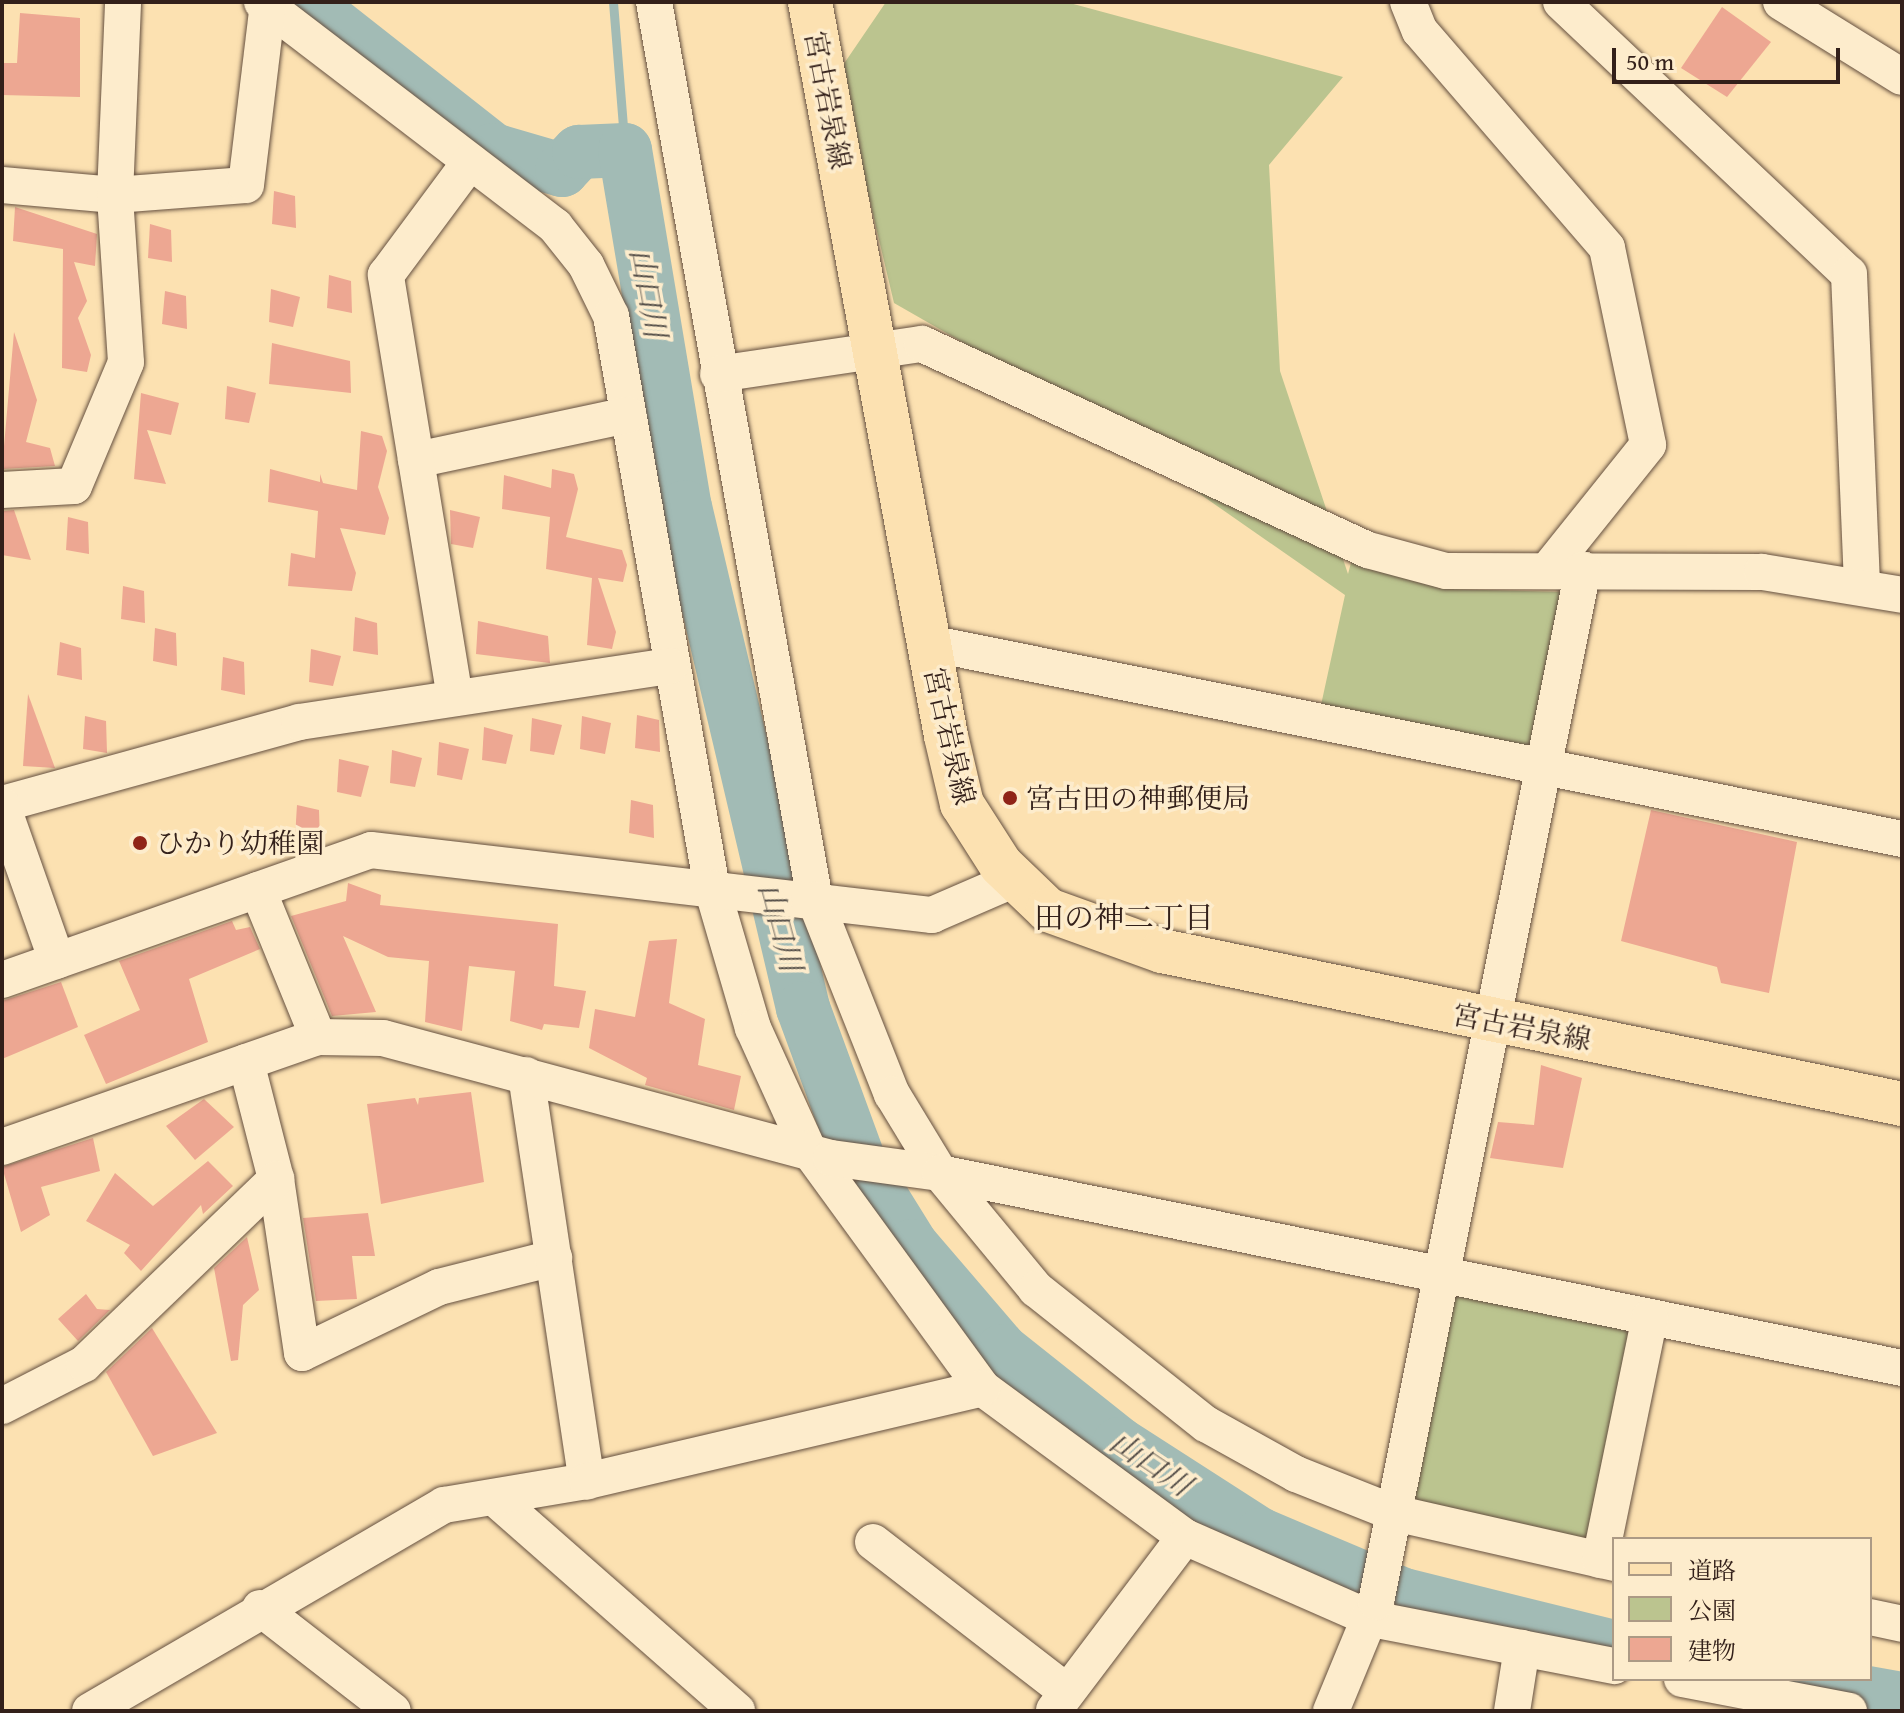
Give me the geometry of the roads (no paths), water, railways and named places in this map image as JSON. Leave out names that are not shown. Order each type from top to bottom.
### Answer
[{"type":"main road","name":"宮古岩泉線","points":[[810,2],[929,643],[962,804],[1015,879],[1048,910],[1162,951],[1902,1104]]},
{"type":"street","points":[[2,490],[74,486],[126,362],[115,195],[123,2]]},
{"type":"street","points":[[654,2],[718,374],[815,900],[892,1094],[940,1173],[1036,1289],[1106,1352],[1257,1452],[1392,1519],[1607,1561],[1650,1317]]},
{"type":"street","points":[[1408,2],[1420,31],[1607,248],[1648,445],[1548,570]]},
{"type":"street","points":[[1561,2],[1849,274],[1862,587]]},
{"type":"street","points":[[1781,2],[1902,77]]},
{"type":"street","points":[[2,185],[115,195],[246,185],[265,3]]},
{"type":"street","points":[[265,3],[555,226],[586,265],[611,316],[670,666],[712,888],[753,1028],[820,1154],[982,1388],[1185,1537],[1374,1610],[1522,1648],[1612,1666]]},
{"type":"street","points":[[455,698],[386,275],[470,162]]},
{"type":"street","points":[[718,374],[874,346],[922,344],[1368,550],[1446,571],[1762,572],[1902,595]]},
{"type":"street","points":[[416,460],[628,415]]},
{"type":"street","points":[[1331,1711],[1374,1610],[1583,570]]},
{"type":"street","points":[[929,643],[1902,839]]},
{"type":"street","points":[[57,961],[2,804],[299,722],[670,666]]},
{"type":"street","points":[[2,980],[371,850],[932,915],[1015,879]]},
{"type":"street","points":[[258,890],[318,1037]]},
{"type":"street","points":[[2,1147],[318,1037],[383,1038],[820,1154],[940,1173],[1902,1368]]},
{"type":"street","points":[[246,1062],[276,1179],[302,1353],[439,1287],[554,1258]]},
{"type":"street","points":[[526,1075],[587,1481]]},
{"type":"street","points":[[2,1406],[84,1364],[276,1179]]},
{"type":"street","points":[[90,1711],[260,1608],[444,1505],[496,1499],[587,1481],[982,1388]]},
{"type":"street","points":[[496,1499],[737,1711]]},
{"type":"street","points":[[873,1542],[1060,1702],[1185,1537]]},
{"type":"street","points":[[260,1608],[393,1711]]},
{"type":"street","points":[[1872,1617],[1902,1624]]},
{"type":"street","points":[[1512,1711],[1522,1648]]},
{"type":"street","points":[[1692,1681],[1849,1711]]},
{"type":"waterway","name":"山口川","points":[[305,2],[493,150],[562,170],[579,152],[625,150],[685,507],[803,1008],[859,1161],[912,1246],[1002,1351],[1119,1444],[1261,1535],[1404,1595],[1612,1647]]},
{"type":"waterway","points":[[613,2],[625,150]]},
{"type":"waterway","name":"山口川","points":[[1801,1681],[1902,1699]]},
{"type":"place","name":"宮古田の神郵便局","points":[[1010,798]]},
{"type":"place","name":"ひかり幼稚園","points":[[140,843]]},
{"type":"district","name":"田の神二丁目","points":[[1124,917]]}]
